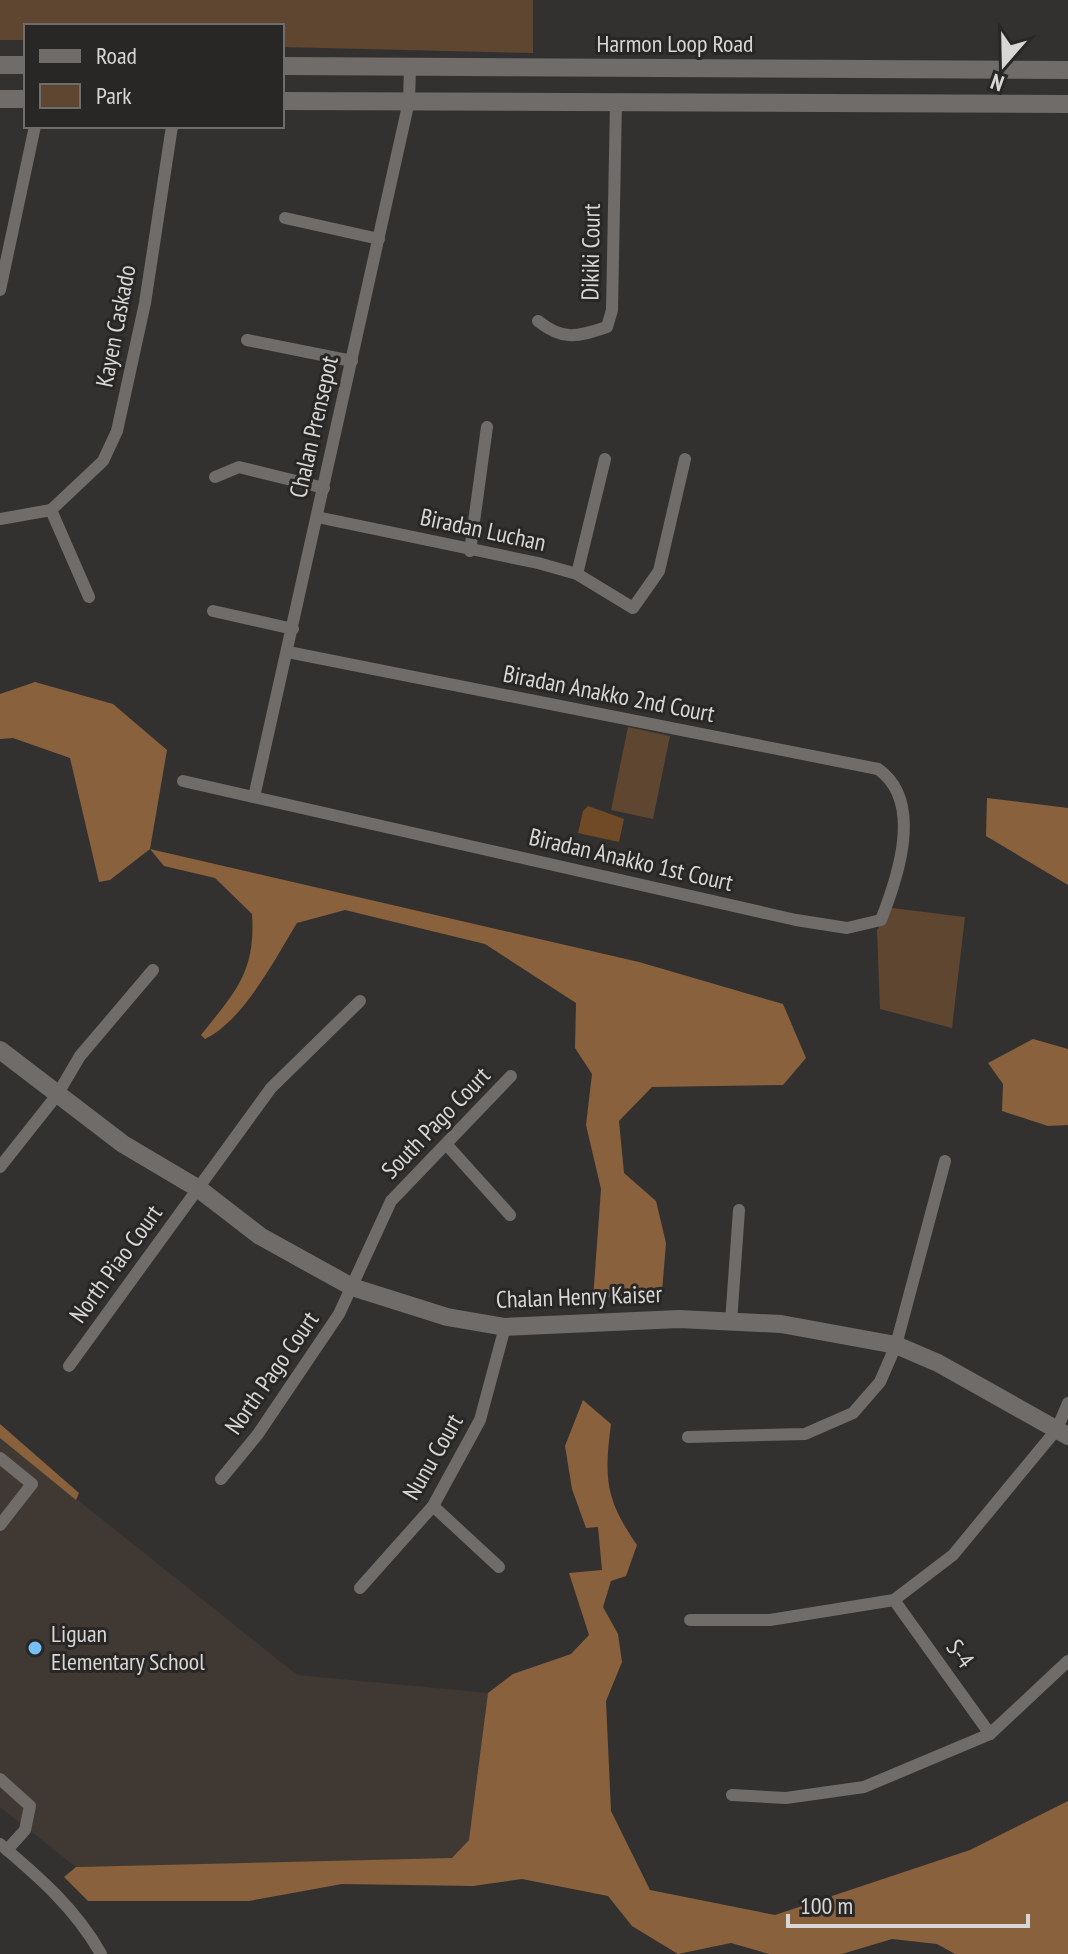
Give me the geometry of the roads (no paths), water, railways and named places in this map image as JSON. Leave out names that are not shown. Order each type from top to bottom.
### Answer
[{"type":"main road","points":[[0,65],[24,65]]},
{"type":"main road","name":"Harmon Loop Road","points":[[284,66],[1068,70]]},
{"type":"main road","points":[[0,99],[24,99]]},
{"type":"main road","points":[[284,101],[1068,104]]},
{"type":"main road","name":"Chalan Henry Kaiser","points":[[0,1050],[123,1144],[199,1189],[260,1236],[352,1287],[447,1317],[505,1327],[617,1319],[781,1324],[896,1345],[938,1363],[1062,1432]]},
{"type":"street","name":"Chalan Prensepot","points":[[254,797],[409,101],[410,67]]},
{"type":"street","name":"Dikiki Court","points":[[538,321],[555,335],[581,335],[607,327],[612,310],[616,102]]},
{"type":"street","points":[[0,290],[35,128]]},
{"type":"street","name":"Kayen Caskado","points":[[51,510],[103,461],[117,431],[145,303],[172,128]]},
{"type":"street","points":[[285,218],[379,239]]},
{"type":"street","points":[[247,340],[352,361]]},
{"type":"street","points":[[470,551],[487,427]]},
{"type":"street","points":[[577,574],[605,459]]},
{"type":"street","name":"Biradan Luchan","points":[[317,517],[577,574],[633,608],[659,571],[685,459]]},
{"type":"street","points":[[215,477],[239,467],[324,488]]},
{"type":"street","points":[[0,519],[51,510],[89,597]]},
{"type":"street","points":[[213,611],[293,629]]},
{"type":"street","name":"Biradan Anakko 2nd Court","points":[[288,652],[411,679],[844,759],[878,769],[893,779],[903,803]]},
{"type":"street","points":[[183,781],[254,797]]},
{"type":"street","name":"Biradan Anakko 1st Court","points":[[254,797],[796,920],[847,928],[881,920],[899,864],[903,803]]},
{"type":"street","points":[[0,1167],[57,1095],[80,1056],[153,970]]},
{"type":"street","name":"North Piao Court","points":[[69,1366],[271,1088],[360,1001]]},
{"type":"street","name":"South Pago Court","points":[[352,1287],[391,1201],[511,1076]]},
{"type":"street","points":[[447,1145],[510,1215]]},
{"type":"street","points":[[688,1437],[805,1434],[853,1413],[880,1382],[896,1345],[945,1161]]},
{"type":"street","points":[[731,1322],[739,1210]]},
{"type":"street","name":"North Pago Court","points":[[221,1479],[305,1367],[352,1287]]},
{"type":"street","name":"Nunu Court","points":[[360,1588],[433,1506],[480,1420],[505,1327]]},
{"type":"street","points":[[690,1620],[770,1620],[894,1600],[953,1555],[1062,1432],[1068,1403]]},
{"type":"street","points":[[0,1458],[32,1484],[0,1525]]},
{"type":"street","points":[[433,1506],[499,1567]]},
{"type":"street","name":"S-4","points":[[894,1600],[990,1734]]},
{"type":"street","points":[[732,1795],[786,1798],[864,1787],[990,1734],[1068,1661]]},
{"type":"street","points":[[0,1779],[30,1806],[25,1830],[4,1847],[47,1883],[87,1928],[101,1954]]},
{"type":"place","name":"Liguan Elementary School","points":[[35,1648]]}]
